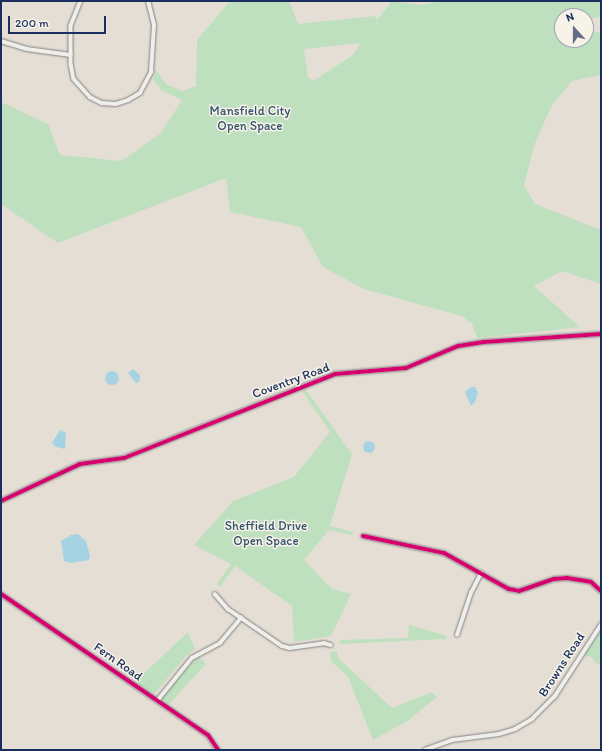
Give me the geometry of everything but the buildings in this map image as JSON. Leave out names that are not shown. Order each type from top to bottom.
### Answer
[{"type":"street","points":[[81,1],[71,26],[71,55],[74,79],[90,97],[102,103],[116,104],[135,97],[147,83],[152,68],[154,25],[148,1]]},
{"type":"street","points":[[1,41],[21,48],[71,55]]},
{"type":"street","name":"Coventry Road","points":[[1,501],[80,464],[130,456],[335,374],[406,368],[454,347],[484,342],[601,334]]},
{"type":"street","points":[[363,536],[444,552],[509,589],[519,591],[554,578],[582,578],[591,582],[601,591]]},
{"type":"street","points":[[457,635],[471,593],[481,573]]},
{"type":"street","name":"Fern Road","points":[[1,594],[208,735],[218,750]]},
{"type":"street","points":[[215,594],[241,618],[282,646],[290,648],[324,643],[331,645]]},
{"type":"street","points":[[157,701],[192,658],[220,643],[241,618]]},
{"type":"street","name":"Browns Road","points":[[424,750],[452,740],[499,734],[515,729],[532,719],[555,696],[601,625]]},
{"type":"green space","name":"Mansfield City Open Space","points":[[230,1],[289,1],[298,24],[375,16],[377,20],[392,1],[420,5],[443,1],[601,1],[601,17],[594,18],[594,8],[554,8],[554,48],[594,48],[594,31],[601,33],[601,75],[572,81],[552,105],[535,143],[524,185],[535,204],[601,230],[601,284],[562,271],[534,286],[580,327],[477,338],[472,324],[462,316],[364,289],[323,267],[301,227],[230,212],[226,178],[58,243],[1,204],[1,102],[48,124],[60,155],[121,161],[160,134],[182,100],[161,90],[153,79],[156,70],[166,84],[182,91],[196,86],[197,40]],"holes":[[[361,43],[353,55],[313,81],[308,77],[304,49]]]},
{"type":"green space","name":"Sheffield Drive Open Space","points":[[306,390],[352,454],[330,526],[353,532],[352,535],[329,530],[304,560],[332,589],[351,594],[331,636],[294,642],[292,606],[235,566],[220,587],[217,584],[231,564],[194,545],[233,501],[294,477],[330,432],[302,391]]},
{"type":"green space","points":[[409,625],[447,636],[446,639],[340,644],[339,640],[408,638]]},
{"type":"green space","points":[[601,630],[601,662],[598,665],[591,657],[584,655]]},
{"type":"green space","points":[[188,632],[195,649],[185,657],[156,692],[151,693],[135,682]]},
{"type":"green space","points":[[337,651],[338,658],[392,708],[432,692],[437,697],[409,720],[373,740],[348,677],[331,661],[330,652]]},
{"type":"green space","points":[[198,656],[206,664],[168,705],[161,698]]},
{"type":"water","points":[[133,369],[140,375],[140,381],[136,383],[128,373]]},
{"type":"water","points":[[109,371],[115,371],[119,375],[119,381],[115,385],[109,385],[105,381],[105,375]]},
{"type":"water","points":[[471,387],[475,387],[478,392],[475,402],[471,406],[465,392]]},
{"type":"water","points":[[60,430],[66,433],[65,449],[56,447],[52,443]]},
{"type":"water","points":[[369,441],[373,443],[375,447],[373,451],[369,453],[365,451],[363,447],[365,443]]},
{"type":"water","points":[[78,534],[86,541],[90,556],[89,560],[70,563],[64,561],[61,541],[71,535]]},
{"type":"cycle path","points":[[1,501],[80,464],[124,458],[335,374],[406,368],[458,346],[484,342],[601,334]]},
{"type":"cycle path","points":[[363,536],[444,553],[509,589],[519,591],[554,579],[567,578],[591,582],[601,591]]},
{"type":"cycle path","points":[[1,594],[208,735],[218,750]]}]
